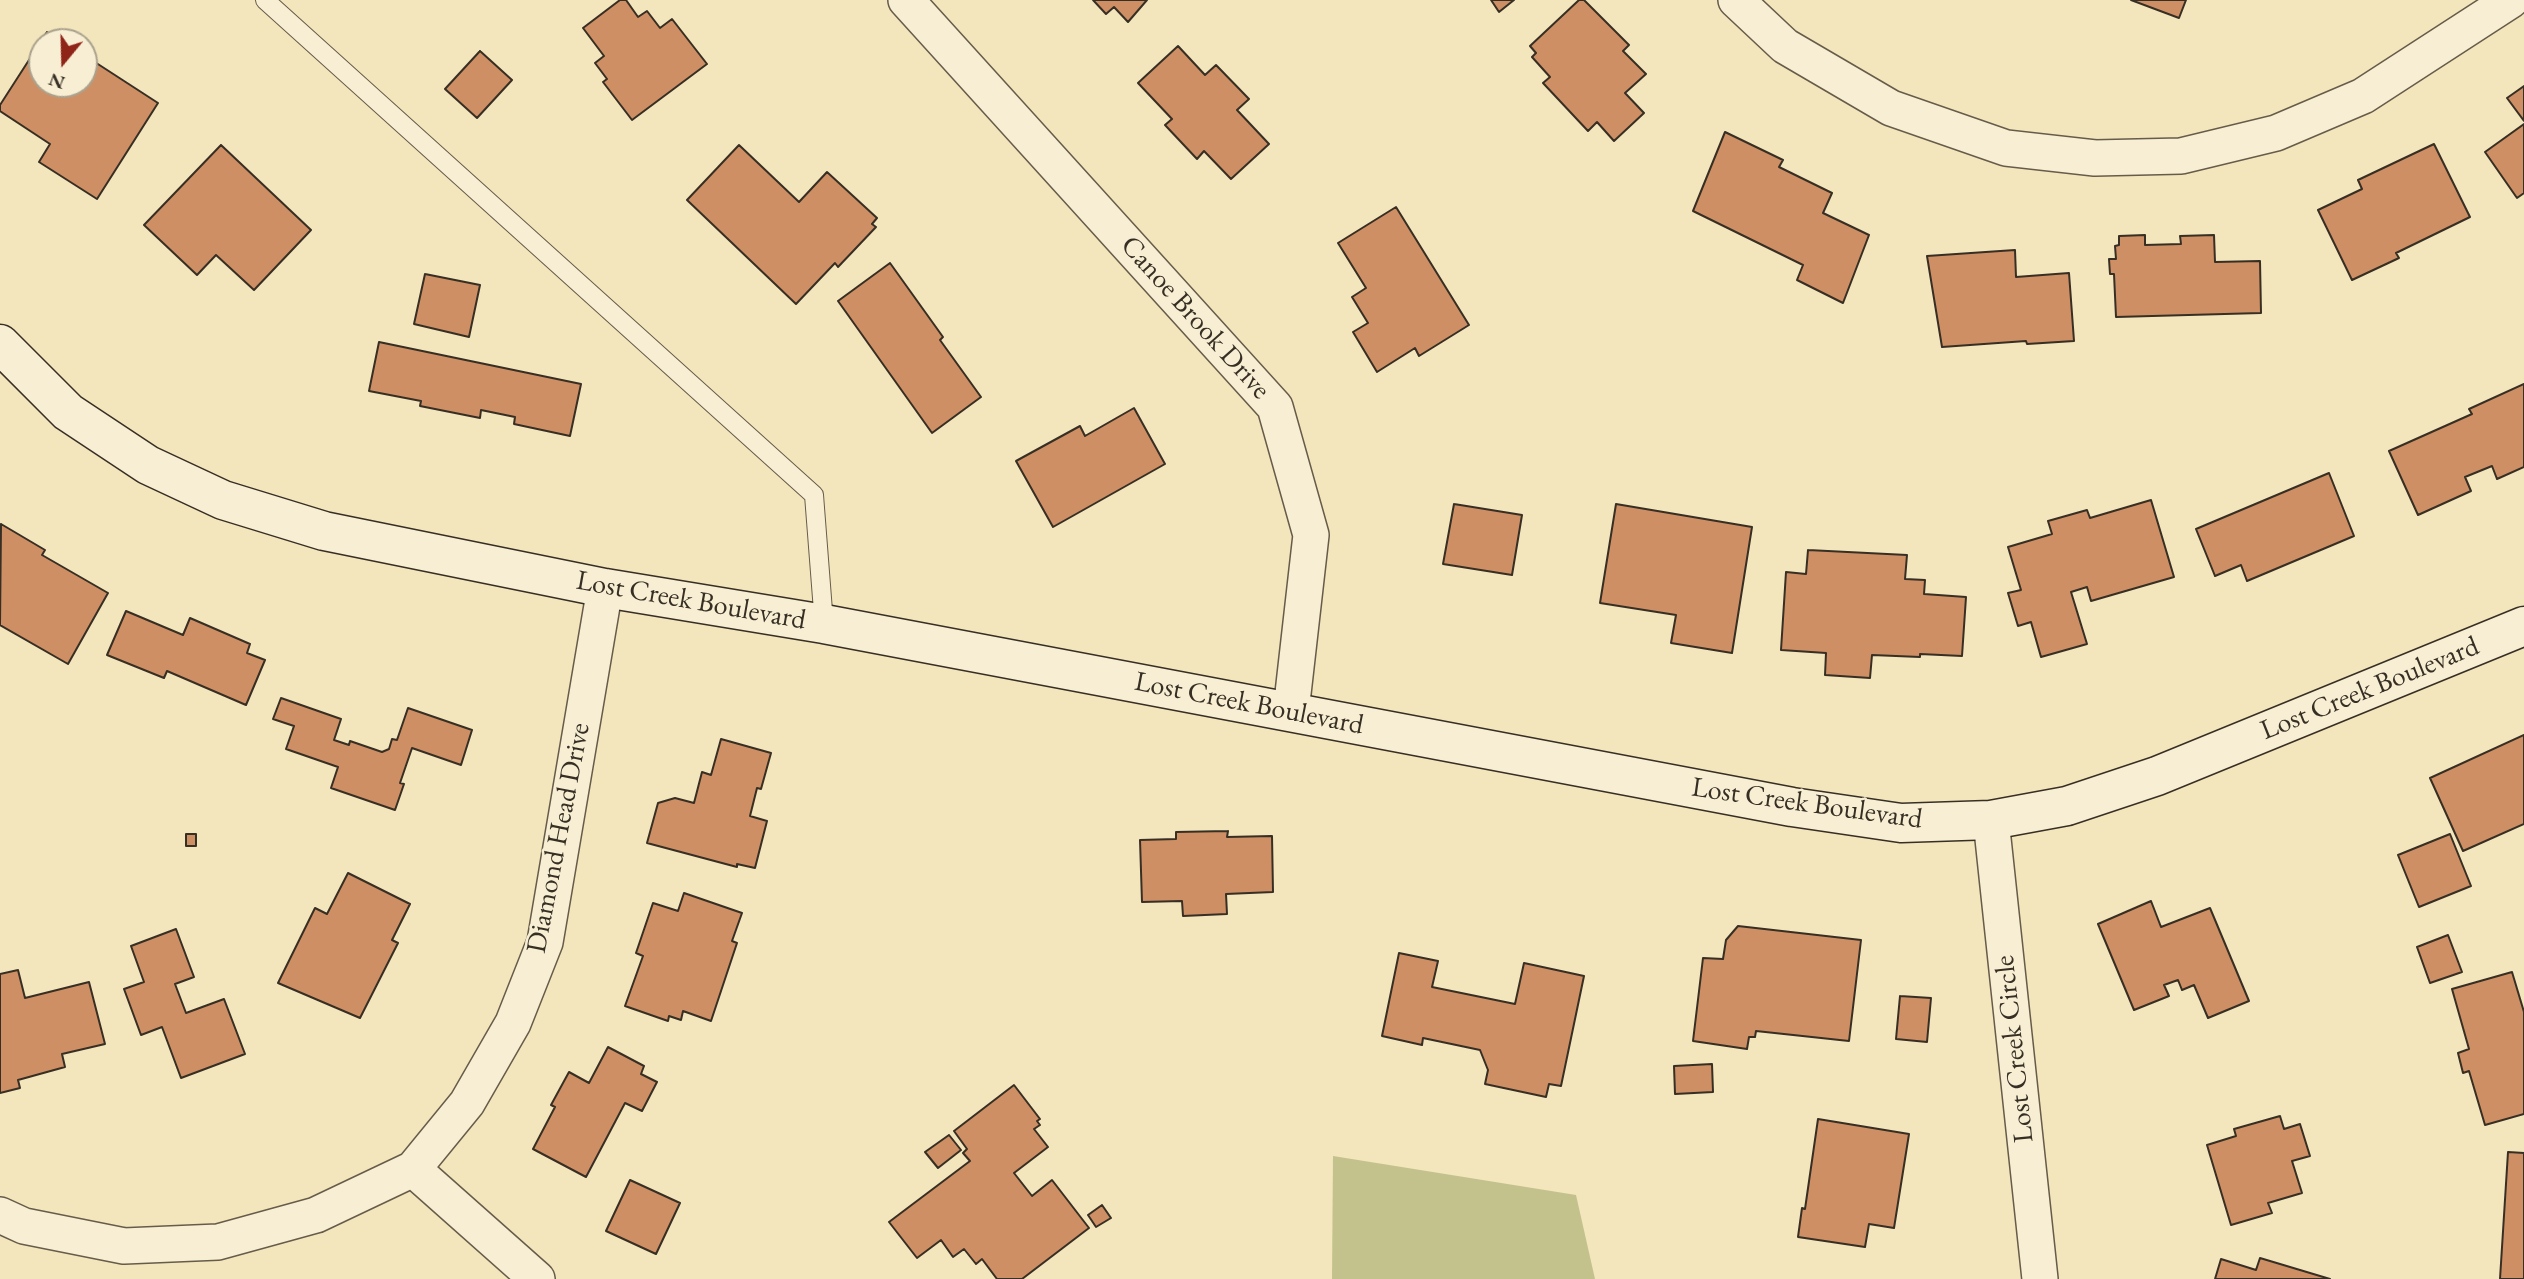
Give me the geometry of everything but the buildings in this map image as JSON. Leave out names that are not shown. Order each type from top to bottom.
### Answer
[{"type":"street","name":"Canoe Brook Drive","points":[[906,0],[1275,407],[1311,535],[1291,711]]},
{"type":"street","points":[[1736,0],[1785,46],[1891,108],[2006,148],[2095,159],[2181,156],[2276,133],[2363,96],[2511,0]]},
{"type":"street","name":"Lost Creek Boulevard","points":[[0,344],[68,412],[148,465],[223,500],[324,531],[605,588],[824,624],[1792,807],[1901,823],[1991,820],[2067,806],[2157,776],[2524,626]]},
{"type":"street","name":"Diamond Head Drive","points":[[0,1216],[24,1226],[124,1247],[218,1242],[317,1215],[413,1169],[474,1091],[513,1023],[545,942],[605,588]]},
{"type":"street","name":"Lost Creek Circle","points":[[1991,820],[2040,1279]]},
{"type":"street","points":[[413,1169],[537,1279]]},
{"type":"lane","points":[[265,0],[814,495],[824,624]]},
{"type":"shaded area","points":[[1333,1156],[1576,1195],[1595,1279],[1332,1279]]}]
